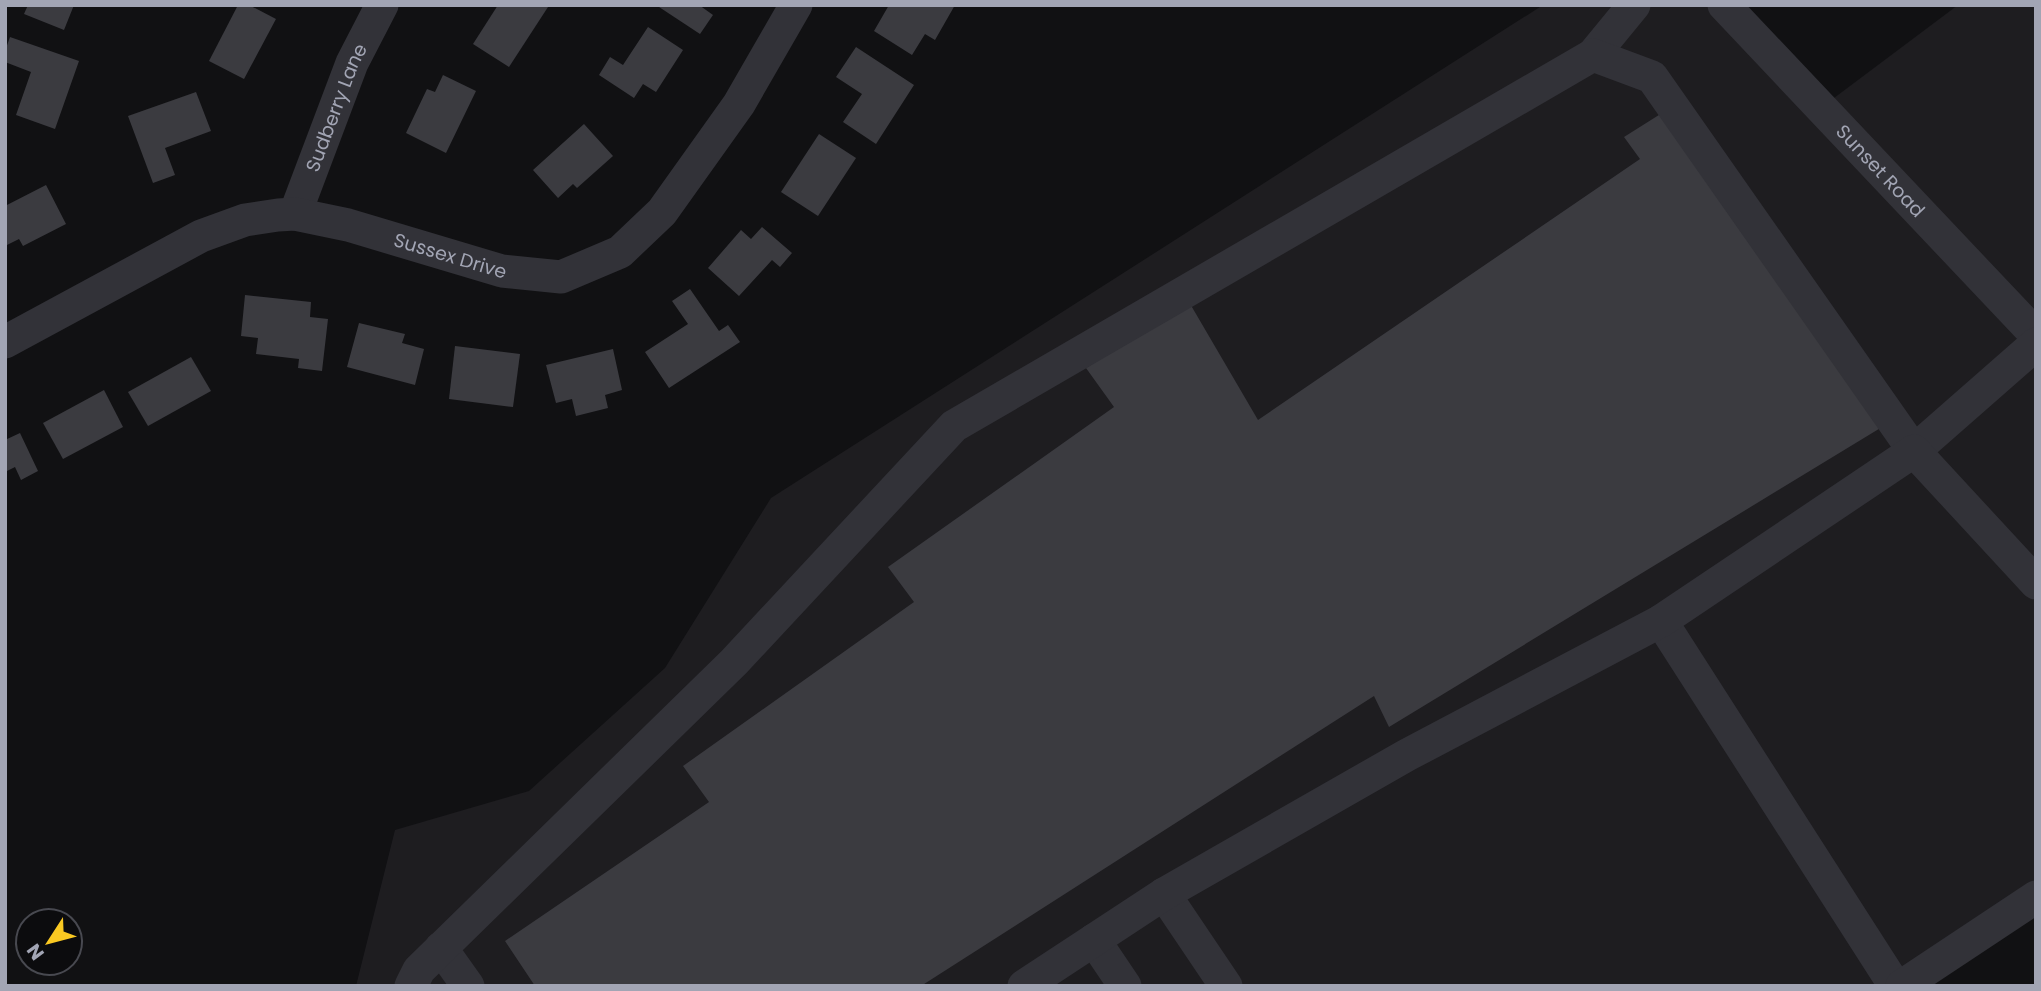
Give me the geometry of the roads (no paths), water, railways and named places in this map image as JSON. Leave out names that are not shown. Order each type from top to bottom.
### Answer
[{"type":"street","name":"Sudberry Lane","points":[[295,214],[352,63],[382,5]]},
{"type":"street","name":"Sussex Drive","points":[[5,342],[201,236],[245,220],[295,214],[348,225],[502,271],[561,277],[620,252],[662,212],[738,104],[796,5]]},
{"type":"street","points":[[411,986],[419,970],[734,662],[954,426],[1593,55],[1634,5]]},
{"type":"street","name":"Sunset Road","points":[[1724,5],[2036,335]]},
{"type":"street","points":[[1593,55],[1653,77],[1914,451],[2036,583]]},
{"type":"street","points":[[1027,985],[1164,894],[1407,755],[1661,621],[1914,451],[2036,344]]},
{"type":"street","points":[[1661,621],[1895,986]]},
{"type":"street","points":[[1164,894],[1226,986]]},
{"type":"street","points":[[1902,986],[2036,897]]},
{"type":"street","points":[[1094,940],[1125,986]]},
{"type":"street","points":[[441,948],[468,986]]}]
